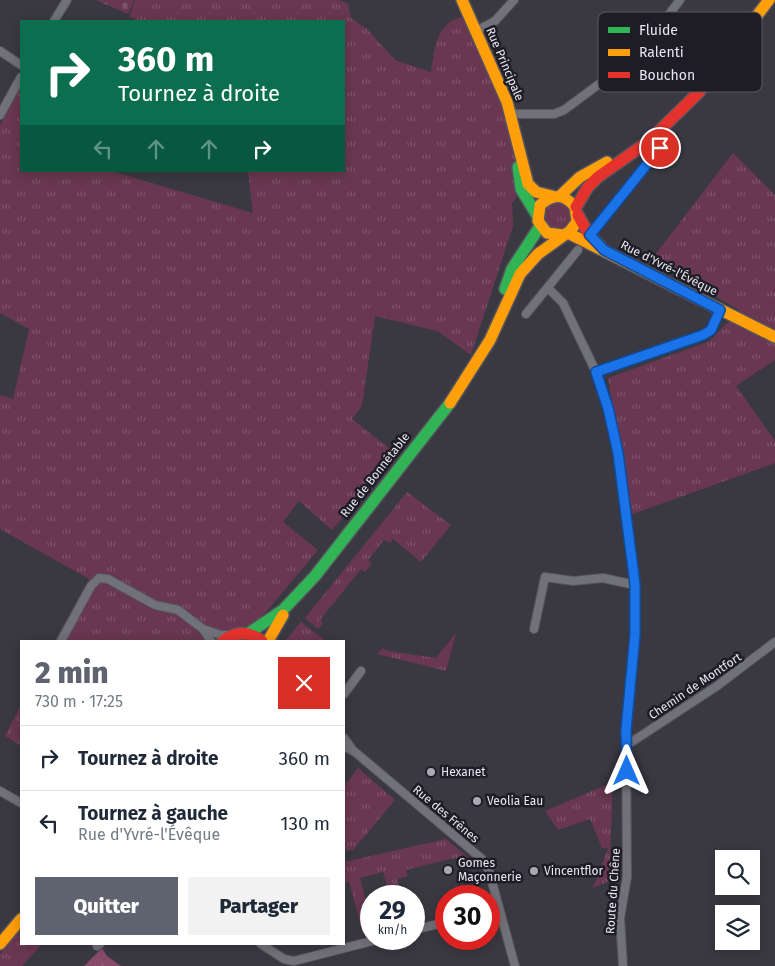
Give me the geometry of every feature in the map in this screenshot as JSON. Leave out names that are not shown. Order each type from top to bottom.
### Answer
[{"type":"main road","name":"Rue Principale","points":[[462,0],[511,114],[516,140]]},
{"type":"main road","points":[[760,12],[769,0]]},
{"type":"main road","points":[[476,364],[496,329],[508,297],[520,274],[537,254],[575,225],[576,211],[588,187],[598,177],[649,141],[699,92]]},
{"type":"main road","points":[[476,364],[512,269],[538,221],[540,205],[556,196],[580,177],[660,129]]},
{"type":"main road","points":[[516,140],[528,184],[536,192],[566,198],[590,235],[604,250]]},
{"type":"main road","points":[[516,140],[519,184],[538,221],[547,234],[565,234]]},
{"type":"main road","name":"Rue d'Yvré-l'Évêque","points":[[565,234],[604,250],[775,337]]},
{"type":"main road","name":"Rue de Bonnétable","points":[[292,600],[400,468],[476,364]]},
{"type":"main road","points":[[224,640],[233,634],[249,633],[264,626],[292,600]]},
{"type":"main road","points":[[269,640],[292,600]]},
{"type":"main road","points":[[249,633],[260,640]]},
{"type":"main road","points":[[0,944],[20,920]]},
{"type":"street","points":[[55,20],[67,0]]},
{"type":"street","points":[[476,31],[495,20],[514,0]]},
{"type":"street","points":[[671,12],[680,0]]},
{"type":"street","points":[[0,51],[20,64]]},
{"type":"street","points":[[0,116],[20,80]]},
{"type":"street","points":[[511,114],[554,114],[564,110],[598,84]]},
{"type":"street","points":[[590,235],[671,135]]},
{"type":"street","points":[[526,314],[578,250]]},
{"type":"street","name":"Route du Chêne","points":[[548,288],[563,303],[596,372],[608,408],[618,453],[635,584],[635,635],[627,716],[627,877],[620,918],[623,966]]},
{"type":"street","points":[[596,372],[703,335],[711,330],[720,310]]},
{"type":"street","points":[[534,629],[545,577],[573,581],[603,578],[635,584]]},
{"type":"street","points":[[62,640],[92,586],[99,578],[108,578],[155,605],[178,610],[203,629],[221,635],[233,634]]},
{"type":"street","points":[[203,629],[210,640]]},
{"type":"street","name":"Chemin de Montfort","points":[[627,745],[717,686],[775,642]]},
{"type":"street","points":[[345,692],[361,671]]},
{"type":"street","name":"Rue des Frênes","points":[[345,739],[355,752]]},
{"type":"street","name":"Rue des Frênes","points":[[345,747],[355,752],[482,859],[489,871],[492,885]]},
{"type":"street","points":[[0,791],[20,802]]},
{"type":"street","name":"Rue des Frênes","points":[[500,913],[515,966]]},
{"type":"street","points":[[262,945],[284,960],[292,961],[360,944]]},
{"type":"street","points":[[292,961],[301,966]]},
{"type":"green space","points":[[96,0],[134,0],[128,14]]},
{"type":"green space","points":[[135,0],[339,0],[348,4],[351,18],[367,29],[395,60],[431,72],[438,39],[445,27],[457,18],[472,13],[530,179],[512,203],[513,226],[471,355],[437,331],[375,316],[362,406],[352,419],[396,454],[332,530],[299,501],[283,522],[318,550],[255,625],[233,628],[217,640],[56,640],[89,579],[0,529],[0,395],[13,399],[29,329],[0,313],[0,125],[20,90],[20,172],[114,172],[253,213],[248,172],[345,172],[345,20],[137,20],[129,17]]},
{"type":"green space","points":[[733,153],[775,195],[775,360],[736,386],[775,441],[775,463],[630,515],[608,378],[710,341],[739,310],[652,259]]},
{"type":"green space","points":[[549,201],[566,201],[574,216],[566,230],[546,229],[542,209]]},
{"type":"green space","points":[[407,492],[451,525],[421,562],[393,539],[390,543],[384,540],[368,560],[372,563],[365,572],[361,569],[320,620],[323,623],[318,629],[305,618]]},
{"type":"green space","points":[[301,622],[325,640],[286,640]]},
{"type":"green space","points":[[456,633],[446,671],[377,654],[383,648],[388,651],[436,658]]},
{"type":"green space","points":[[20,707],[20,745],[5,736]]},
{"type":"green space","points":[[358,768],[395,800],[353,850],[345,851],[345,785]]},
{"type":"green space","points":[[613,782],[609,881],[593,888],[608,848],[602,848],[590,819],[558,830],[545,811]]},
{"type":"green space","points":[[446,839],[470,859],[455,858],[406,870],[408,876],[397,879],[399,885],[387,885],[383,872],[360,878],[362,885],[360,885],[360,923],[349,882],[345,883],[345,862]]},
{"type":"green space","points":[[20,930],[20,945],[41,945],[22,966],[0,966],[0,954]]},
{"type":"green space","points":[[102,948],[107,956],[121,966],[84,966]]},
{"type":"traffic: fast","points":[[518,167],[521,189],[537,215]]},
{"type":"traffic: fast","points":[[505,289],[512,269],[540,226]]},
{"type":"traffic: fast","points":[[249,633],[283,610],[315,576],[450,403]]},
{"type":"traffic: slow","points":[[462,0],[507,102],[528,184],[536,192],[552,196]]},
{"type":"traffic: slow","points":[[760,12],[769,0]]},
{"type":"traffic: slow","points":[[560,196],[580,177],[607,162]]},
{"type":"traffic: slow","points":[[450,403],[490,340],[520,274],[538,254],[570,231],[577,222],[575,207],[571,202],[563,197],[554,197],[540,205],[538,221],[547,233],[563,235]]},
{"type":"traffic: slow","points":[[568,233],[775,337]]},
{"type":"traffic: slow","points":[[269,640],[283,615]]},
{"type":"traffic: slow","points":[[0,944],[20,920]]},
{"type":"traffic: jam","points":[[576,207],[588,187],[598,177],[649,141],[699,92]]},
{"type":"traffic: jam","points":[[578,215],[589,235],[601,247]]},
{"type":"traffic: jam","points":[[225,640],[238,634],[252,635],[260,640]]},
{"type":"place","name":"Hexanet","points":[[431,772]]},
{"type":"place","name":"Veolia Eau","points":[[477,801]]},
{"type":"place","name":"Gomes Maçonnerie","points":[[448,870]]},
{"type":"place","name":"Vincentflor","points":[[534,871]]},
{"type":"route","points":[[627,771],[626,730],[635,635],[635,584],[618,453],[608,408],[596,372],[703,335],[711,330],[720,310],[604,250],[590,235],[660,148]]}]
